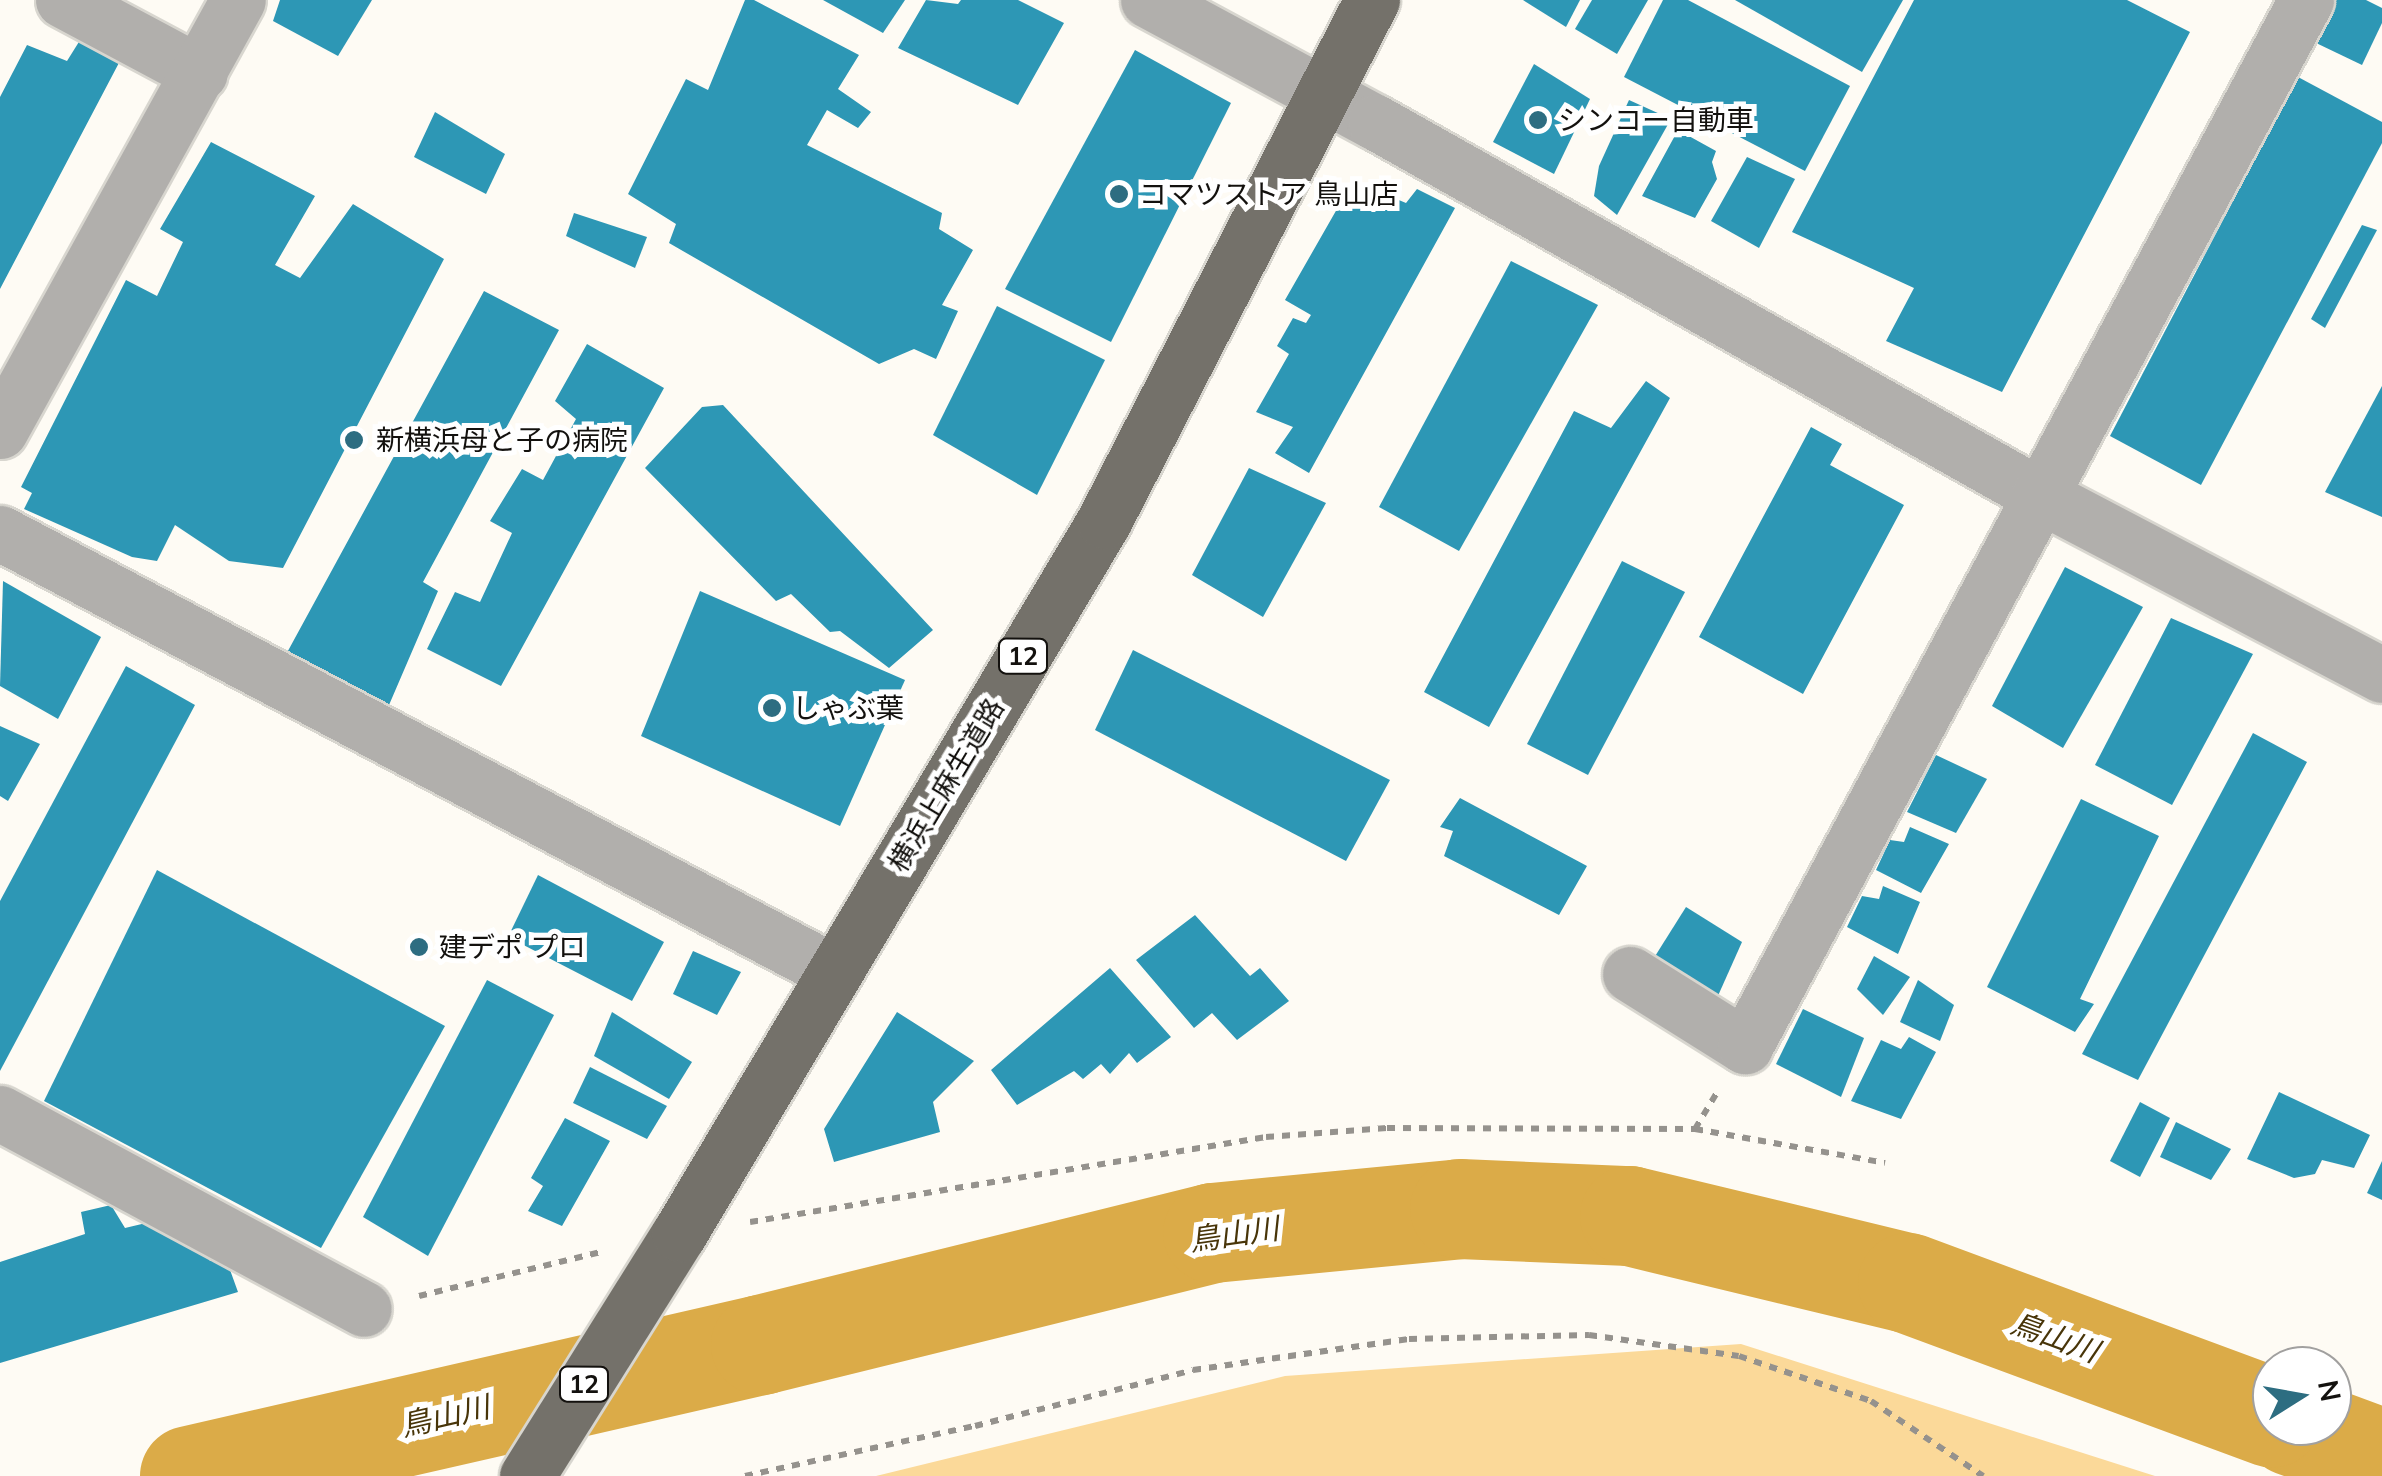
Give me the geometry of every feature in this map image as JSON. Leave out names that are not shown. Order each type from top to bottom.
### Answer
[{"type":"main road","name":"横浜上麻生道路","points":[[528,1476],[678,1234],[1104,522],[1372,0]]},
{"type":"street","points":[[63,0],[200,73]]},
{"type":"street","points":[[0,431],[238,0]]},
{"type":"street","points":[[1148,0],[1323,93],[2039,495],[2382,675]]},
{"type":"street","points":[[1630,974],[1745,1046],[2306,0]]},
{"type":"street","points":[[0,532],[834,972]]},
{"type":"street","points":[[2,1118],[364,1309]]},
{"type":"path","points":[[364,1309],[678,1234],[1266,1137],[1387,1128],[1695,1129],[1885,1163]]},
{"type":"path","points":[[746,1476],[975,1426],[1194,1370],[1409,1339],[1589,1336],[1739,1356],[1870,1402],[1983,1476]]},
{"type":"shaded area","points":[[1741,1344],[2155,1476],[876,1476],[1285,1376]]},
{"type":"building","points":[[280,0],[372,0],[338,56],[273,21]]},
{"type":"building","points":[[745,0],[754,0],[859,55],[838,89],[871,112],[858,128],[827,110],[807,145],[942,213],[939,229],[973,250],[942,305],[958,311],[936,359],[914,349],[879,364],[669,243],[676,224],[628,194],[686,79],[708,90]]},
{"type":"building","points":[[823,0],[905,0],[883,33]]},
{"type":"building","points":[[926,0],[958,4],[961,0],[1018,0],[1064,23],[1018,105],[898,48]]},
{"type":"building","points":[[1523,0],[1580,0],[1566,27]]},
{"type":"building","points":[[1592,0],[1648,0],[1617,54],[1575,29]]},
{"type":"building","points":[[1663,0],[1688,0],[1850,86],[1805,171],[1624,77]]},
{"type":"building","points":[[1735,0],[1903,0],[1862,72]]},
{"type":"building","points":[[1914,0],[2127,0],[2190,32],[2002,392],[1886,341],[1914,288],[1792,232]]},
{"type":"building","points":[[2335,0],[2366,0],[2382,8],[2382,23],[2362,65],[2314,42]]},
{"type":"building","points":[[82,37],[121,59],[0,289],[0,97],[27,45],[67,61]]},
{"type":"building","points":[[1135,50],[1231,103],[1111,342],[1005,289]]},
{"type":"building","points":[[1534,64],[1590,99],[1554,174],[1493,142]]},
{"type":"building","points":[[2298,77],[2382,122],[2382,143],[2201,485],[2110,436]]},
{"type":"building","points":[[1629,100],[1671,119],[1617,215],[1594,196],[1599,166]]},
{"type":"building","points":[[435,112],[505,154],[486,194],[414,157]]},
{"type":"building","points":[[1678,130],[1716,151],[1712,162],[1717,179],[1695,218],[1642,196]]},
{"type":"building","points":[[211,142],[315,196],[275,265],[300,278],[353,204],[444,259],[283,568],[229,561],[175,525],[157,561],[132,557],[24,509],[32,493],[21,487],[126,280],[157,296],[183,242],[160,229]]},
{"type":"building","points":[[1747,157],[1795,179],[1759,248],[1711,221]]},
{"type":"building","points":[[1353,181],[1406,203],[1417,189],[1455,208],[1309,473],[1275,453],[1293,427],[1256,412],[1289,354],[1277,346],[1293,318],[1306,323],[1311,315],[1285,300]]},
{"type":"building","points":[[574,213],[647,237],[635,268],[566,236]]},
{"type":"building","points":[[2362,225],[2377,230],[2325,328],[2311,319]]},
{"type":"building","points":[[1511,261],[1598,305],[1459,551],[1379,507]]},
{"type":"building","points":[[484,291],[559,330],[423,582],[438,591],[386,712],[283,660]]},
{"type":"building","points":[[997,306],[1105,360],[1037,495],[933,435]]},
{"type":"building","points":[[587,344],[664,388],[501,686],[427,649],[455,592],[480,602],[512,533],[490,521],[522,469],[543,480],[576,419],[555,401]]},
{"type":"building","points":[[1646,381],[1670,398],[1489,727],[1424,692],[1574,411],[1611,428]]},
{"type":"building","points":[[2382,386],[2382,517],[2325,492]]},
{"type":"building","points":[[723,405],[933,630],[889,668],[840,631],[830,632],[791,594],[776,601],[645,468],[702,407]]},
{"type":"building","points":[[1811,427],[1842,444],[1830,465],[1904,505],[1803,694],[1699,637]]},
{"type":"building","points":[[1249,468],[1326,503],[1263,617],[1192,575]]},
{"type":"building","points":[[1622,561],[1685,592],[1588,775],[1527,744]]},
{"type":"building","points":[[2065,567],[2143,607],[2063,748],[1992,706]]},
{"type":"building","points":[[3,581],[101,637],[58,719],[0,686]]},
{"type":"building","name":"しゃぶ葉","points":[[700,591],[905,680],[840,826],[641,736]]},
{"type":"building","points":[[2171,618],[2253,654],[2172,805],[2095,765]]},
{"type":"building","points":[[1133,650],[1390,780],[1346,861],[1095,730]]},
{"type":"building","points":[[126,666],[195,705],[0,1071],[0,901]]},
{"type":"building","points":[[0,726],[40,744],[8,801],[0,796]]},
{"type":"building","points":[[2253,733],[2307,762],[2138,1080],[2082,1054]]},
{"type":"building","points":[[1936,755],[1987,779],[1956,833],[1907,812]]},
{"type":"building","points":[[1460,798],[1587,866],[1559,915],[1444,856],[1453,831],[1440,827]]},
{"type":"building","points":[[2081,799],[2159,836],[2080,999],[2094,1004],[2075,1032],[1987,987]]},
{"type":"building","points":[[1910,827],[1949,844],[1921,893],[1876,870],[1890,840],[1904,842]]},
{"type":"building","points":[[157,870],[445,1026],[321,1248],[44,1101]]},
{"type":"building","points":[[538,875],[664,942],[632,1001],[508,937]]},
{"type":"building","points":[[1883,886],[1920,902],[1898,954],[1847,927],[1862,896],[1879,899]]},
{"type":"building","points":[[1686,907],[1742,942],[1717,998],[1652,961]]},
{"type":"building","points":[[1195,915],[1250,976],[1260,968],[1289,1001],[1237,1040],[1212,1013],[1194,1028],[1136,960]]},
{"type":"building","points":[[693,951],[741,972],[717,1015],[673,994]]},
{"type":"building","points":[[1874,956],[1910,977],[1883,1015],[1857,989]]},
{"type":"building","points":[[1110,968],[1171,1037],[1137,1063],[1129,1053],[1110,1074],[1101,1064],[1083,1079],[1074,1071],[1017,1105],[991,1070]]},
{"type":"building","points":[[487,980],[554,1015],[428,1256],[363,1217]]},
{"type":"building","points":[[1918,980],[1954,1005],[1940,1041],[1900,1022]]},
{"type":"building","points":[[1803,1009],[1864,1038],[1841,1097],[1776,1064]]},
{"type":"building","points":[[612,1012],[692,1062],[669,1099],[594,1056]]},
{"type":"building","points":[[897,1012],[974,1061],[933,1102],[940,1132],[834,1162],[824,1129]]},
{"type":"building","points":[[1909,1037],[1936,1052],[1901,1119],[1851,1101],[1881,1040],[1901,1049]]},
{"type":"building","points":[[590,1067],[667,1106],[647,1139],[573,1103]]},
{"type":"building","points":[[2279,1092],[2370,1135],[2354,1168],[2322,1160],[2315,1174],[2294,1178],[2247,1159]]},
{"type":"building","points":[[2140,1102],[2170,1118],[2140,1177],[2110,1161]]},
{"type":"building","points":[[565,1118],[610,1141],[562,1226],[528,1211],[543,1186],[531,1178]]},
{"type":"building","points":[[2176,1122],[2231,1149],[2211,1180],[2160,1157]]},
{"type":"building","points":[[2382,1161],[2382,1200],[2367,1193]]},
{"type":"building","points":[[111,1205],[125,1228],[167,1218],[203,1247],[210,1261],[225,1256],[238,1292],[0,1363],[0,1262],[85,1234],[81,1212]]},
{"type":"waterway","name":"鳥山川","points":[[190,1476],[761,1345],[1213,1233],[1460,1209],[1630,1216],[1908,1283],[2252,1411]]},
{"type":"waterway","name":"鳥山川","points":[[2347,1446],[2382,1459]]},
{"type":"place","name":"シンコー自動車","points":[[1538,120]]},
{"type":"place","name":"コマツストア 鳥山店","points":[[1119,194]]},
{"type":"place","name":"新横浜母と子の病院","points":[[354,440]]},
{"type":"place","name":"しゃぶ葉","points":[[772,708]]},
{"type":"place","name":"建デポ プロ","points":[[419,947]]}]
